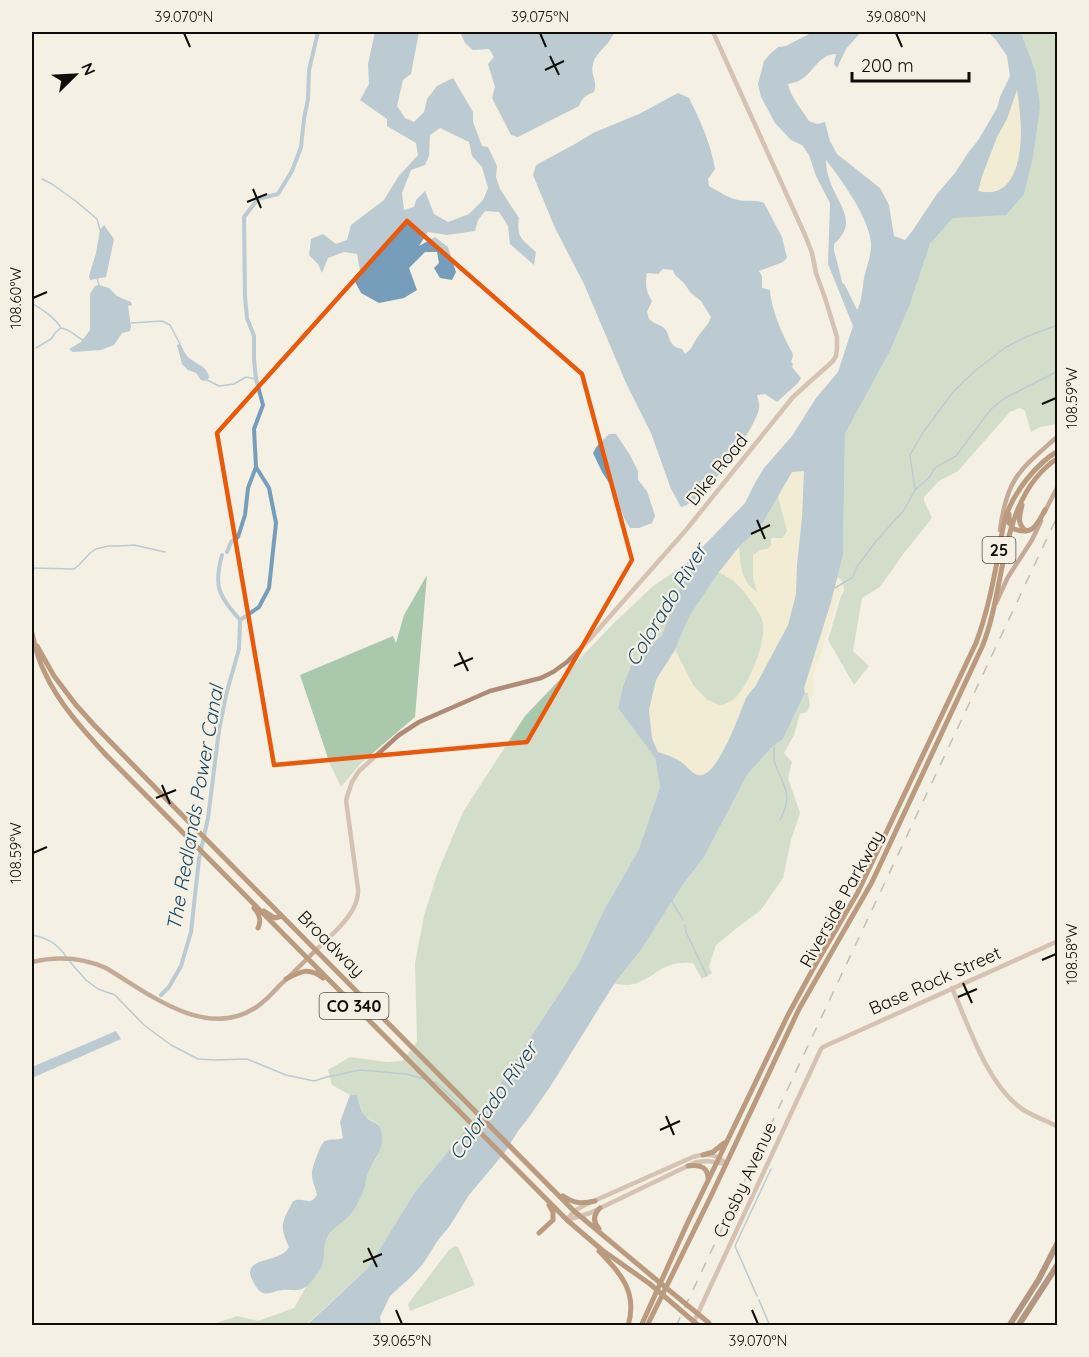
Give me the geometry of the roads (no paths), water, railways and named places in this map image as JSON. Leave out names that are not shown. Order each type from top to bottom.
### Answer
[{"type":"highway","points":[[1010,1326],[1039,1279],[1058,1242]]},
{"type":"highway","points":[[1018,1326],[1058,1264]]},
{"type":"main road","points":[[998,553],[1003,508],[1010,487],[1022,469],[1058,436]]},
{"type":"main road","name":"25","points":[[998,553],[1009,509],[1025,482],[1039,465],[1058,451]]},
{"type":"main road","name":"25","points":[[996,605],[1016,512],[1037,476],[1058,458]]},
{"type":"main road","name":"Riverside Parkway","points":[[641,1326],[796,999],[858,892],[987,637],[996,605],[1008,577],[1038,530],[1045,510],[1058,486]]},
{"type":"main road","points":[[1026,494],[1019,518],[1020,525],[1026,531]]},
{"type":"main road","points":[[1014,501],[1009,518],[1012,527],[1017,531],[1031,530],[1036,526],[1045,510]]},
{"type":"main road","name":"Riverside Parkway","points":[[647,1326],[803,1001],[855,913],[881,863],[976,643],[989,601],[998,553]]},
{"type":"main road","name":"Broadway","points":[[32,635],[54,676],[81,711],[197,831],[574,1211],[710,1324]]},
{"type":"main road","name":"Broadway","points":[[32,635],[39,660],[51,686],[100,749],[567,1220],[650,1284],[699,1326]]},
{"type":"main road","points":[[81,711],[83,725],[100,749]]},
{"type":"main road","points":[[238,888],[273,917],[282,916]]},
{"type":"main road","points":[[238,888],[258,915],[260,923],[258,928],[264,924],[270,925],[284,935]]},
{"type":"main road","points":[[32,962],[60,958],[88,961],[106,968],[170,1007],[187,1013],[216,1018],[234,1017],[252,1010],[316,950]]},
{"type":"main road","points":[[286,979],[300,972],[311,971],[340,991]]},
{"type":"main road","points":[[703,1155],[718,1149],[731,1134]]},
{"type":"main road","points":[[688,1166],[703,1166],[707,1172],[707,1183]]},
{"type":"main road","points":[[545,1181],[573,1202],[579,1204],[595,1201]]},
{"type":"main road","points":[[534,1188],[554,1215],[552,1222],[539,1233]]},
{"type":"main road","points":[[600,1208],[595,1214],[596,1225],[613,1244]]},
{"type":"main road","points":[[581,1233],[625,1282],[631,1303],[628,1326]]},
{"type":"street","name":"Dike Road","points":[[316,950],[351,913],[358,899],[346,800],[352,782],[359,771],[413,725],[490,691],[541,678],[560,668],[574,656],[686,530],[793,397],[829,366],[836,356],[837,337],[808,244],[713,32]]},
{"type":"street","name":"Base Rock Street","points":[[823,1047],[1058,941]]},
{"type":"street","points":[[952,988],[987,1066],[999,1086],[1018,1107],[1035,1117],[1056,1124]]},
{"type":"street","name":"Crosby Avenue","points":[[692,1326],[818,1053],[823,1047]]},
{"type":"street","points":[[567,1220],[574,1211],[688,1158],[712,1155],[726,1164]]},
{"type":"street","points":[[567,1220],[600,1208],[688,1166],[718,1160]]},
{"type":"water","points":[[375,32],[419,32],[411,74],[403,80],[397,106],[405,118],[414,122],[424,112],[427,99],[437,86],[453,78],[473,112],[473,122],[482,146],[488,147],[497,166],[496,177],[500,189],[519,218],[519,234],[536,252],[534,265],[510,244],[508,226],[499,212],[485,211],[478,220],[475,231],[447,235],[428,232],[419,246],[435,237],[448,247],[456,272],[452,280],[440,278],[434,268],[439,263],[437,252],[425,252],[409,268],[417,290],[404,298],[379,303],[361,293],[353,278],[361,276],[357,254],[344,252],[328,258],[322,273],[318,264],[309,255],[311,239],[323,234],[336,244],[347,240],[351,225],[384,200],[398,177],[418,155],[416,143],[387,126],[387,119],[360,100],[369,84],[368,64]],"holes":[[[440,128],[469,142],[472,156],[482,167],[488,188],[483,200],[469,214],[448,222],[434,214],[425,191],[416,200],[414,207],[404,210],[402,193],[411,170],[425,165],[429,156],[430,135]]]},
{"type":"water","points":[[460,32],[614,32],[594,60],[592,72],[594,92],[585,97],[579,106],[518,137],[511,135],[492,98],[495,87],[488,64],[494,57],[489,49],[473,50],[465,43]]},
{"type":"water","points":[[813,32],[861,32],[846,49],[837,68],[834,64],[836,54],[830,55],[821,60],[802,79],[788,84],[789,89],[809,121],[817,124],[825,122],[830,141],[837,154],[880,188],[889,205],[894,236],[905,240],[979,139],[997,108],[1010,76],[1007,56],[988,32],[1021,32],[1035,70],[1040,107],[1033,157],[1024,194],[1006,215],[953,218],[930,244],[909,307],[890,351],[845,434],[843,555],[804,688],[805,693],[783,739],[771,748],[747,775],[704,857],[682,886],[641,950],[614,984],[550,1087],[505,1152],[469,1195],[423,1264],[390,1296],[380,1317],[381,1325],[306,1326],[368,1268],[415,1192],[488,1102],[578,965],[604,910],[639,849],[660,787],[655,758],[618,708],[632,663],[662,635],[687,563],[745,503],[764,468],[792,436],[816,398],[838,372],[853,326],[828,264],[830,203],[816,176],[809,155],[802,145],[791,140],[775,123],[761,97],[758,84],[764,61],[778,47],[786,46]],"holes":[[[1017,90],[1021,139],[1014,172],[1006,185],[995,191],[978,191]],[[826,160],[861,213],[870,236],[870,254],[855,314],[848,305],[834,250],[834,244],[845,229],[845,215],[827,172]],[[804,471],[796,594],[788,625],[755,687],[746,698],[720,757],[705,774],[698,775],[680,761],[658,752],[652,738],[649,710],[656,680],[675,650],[689,617],[719,572],[739,547],[761,526],[792,472]]]},
{"type":"water","points":[[678,93],[689,98],[711,150],[715,169],[708,179],[709,186],[734,199],[764,203],[782,237],[787,258],[783,262],[759,271],[762,276],[762,288],[770,290],[775,314],[792,352],[792,367],[801,378],[777,402],[765,394],[757,395],[759,409],[738,449],[702,493],[691,503],[681,507],[671,489],[651,433],[626,383],[584,284],[555,228],[533,175],[536,165],[593,133],[639,114]],"holes":[[[663,269],[673,270],[691,293],[701,301],[711,317],[685,354],[682,349],[671,343],[663,327],[649,319],[647,312],[652,301],[648,295],[647,273],[658,274]]]},
{"type":"water","points":[[104,225],[114,239],[106,277],[90,280],[100,230]]},
{"type":"water","points":[[95,286],[109,288],[117,296],[131,302],[132,305],[128,306],[130,331],[122,333],[114,345],[101,350],[73,352],[69,349],[81,342],[90,330],[90,294]]},
{"type":"water","points":[[180,344],[191,360],[206,370],[209,378],[205,381],[201,380],[196,373],[188,370],[182,364],[177,345]]},
{"type":"water","points":[[609,434],[616,434],[638,471],[638,480],[647,491],[655,516],[652,523],[639,528],[630,528],[625,520],[611,486],[593,453]]},
{"type":"water","points":[[116,1031],[121,1039],[32,1078],[32,1067]]},
{"type":"water","points":[[350,1095],[357,1095],[364,1114],[378,1125],[382,1135],[380,1150],[367,1175],[363,1192],[351,1214],[328,1236],[322,1266],[308,1285],[298,1290],[261,1292],[252,1279],[250,1272],[252,1267],[261,1261],[280,1255],[289,1247],[283,1231],[284,1218],[294,1201],[310,1201],[317,1195],[312,1175],[315,1160],[325,1141],[343,1138],[340,1122]]},
{"type":"waterway","name":"The Redlands Power Canal","points":[[240,620],[259,607],[269,588],[276,523],[269,488],[256,467],[254,429],[263,405],[256,379],[254,336],[247,318],[244,217],[258,199],[278,194],[292,171],[301,147],[308,99],[309,70],[318,32]]},
{"type":"waterway","points":[[42,179],[77,202],[97,219],[100,230]]},
{"type":"waterway","points":[[97,278],[99,285]]},
{"type":"waterway","name":"Colorado River","points":[[842,287],[858,320]]},
{"type":"waterway","points":[[32,303],[52,317],[61,328],[83,340]]},
{"type":"waterway","points":[[131,323],[162,321],[170,325],[180,344]]},
{"type":"waterway","points":[[835,588],[853,577],[856,568],[877,540],[904,510],[915,490],[910,455],[922,434],[953,392],[976,370],[1006,347],[1055,326],[1058,321]]},
{"type":"waterway","points":[[36,348],[51,339],[61,328]]},
{"type":"waterway","points":[[916,489],[929,478],[934,469],[956,456],[991,409],[1005,398],[1058,371]]},
{"type":"waterway","points":[[207,380],[219,386],[234,384],[246,377],[256,379]]},
{"type":"waterway","name":"The Redlands Power Canal","points":[[227,552],[231,542],[238,537],[245,515],[248,488],[256,467]]},
{"type":"waterway","points":[[32,568],[74,569],[90,553],[108,546],[134,545],[165,552]]},
{"type":"waterway","name":"The Redlands Power Canal","points":[[161,995],[169,987],[181,966],[191,932],[199,859],[208,818],[219,730],[239,649],[240,620],[227,604],[218,583],[222,555]]},
{"type":"waterway","points":[[774,747],[774,761],[787,798],[780,820]]},
{"type":"waterway","points":[[671,900],[683,920]]},
{"type":"waterway","points":[[685,925],[686,932],[707,976]]},
{"type":"waterway","points":[[32,935],[52,942],[67,958]]},
{"type":"waterway","points":[[70,962],[86,980],[98,989],[115,995],[144,1025],[171,1045],[198,1059],[247,1059],[286,1075],[314,1081],[360,1070],[406,1074],[424,1079]]},
{"type":"waterway","points":[[434,1082],[457,1102],[460,1108]]},
{"type":"waterway","points":[[757,1296],[735,1246],[771,1169]]},
{"type":"waterway","points":[[759,1300],[770,1326]]},
{"type":"railway","points":[[676,1326],[1058,515]]}]
